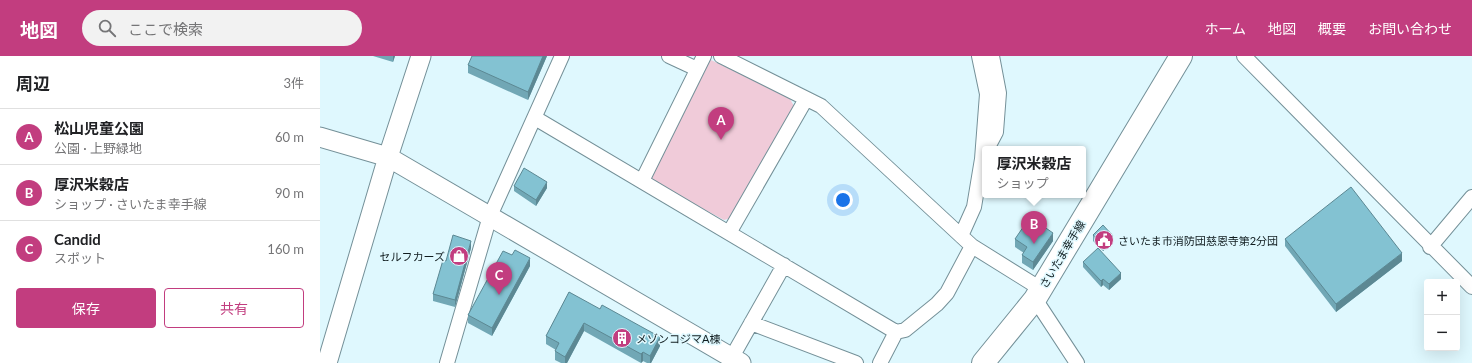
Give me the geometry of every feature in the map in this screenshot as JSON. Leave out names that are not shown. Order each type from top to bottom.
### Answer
[{"type":"main road","name":"さいたま幸手線","points":[[983,363],[1038,294],[1181,56]]},
{"type":"street","points":[[327,363],[388,157],[421,56]]},
{"type":"street","points":[[452,361],[490,216],[562,56]]},
{"type":"street","points":[[669,56],[697,69]]},
{"type":"street","points":[[642,181],[704,56]]},
{"type":"street","points":[[721,56],[822,106],[972,246],[1038,294],[1077,363]]},
{"type":"street","points":[[979,56],[987,94],[985,146]]},
{"type":"street","points":[[989,146],[996,132],[999,93],[992,56]]},
{"type":"street","points":[[1244,56],[1430,247],[1472,287]]},
{"type":"street","points":[[729,233],[806,99]]},
{"type":"street","points":[[535,118],[896,332],[905,330],[948,293],[972,246]]},
{"type":"street","points":[[320,137],[388,157],[736,360],[751,323],[784,265]]},
{"type":"street","points":[[961,236],[974,207],[982,168]]},
{"type":"street","points":[[1430,247],[1472,197]]},
{"type":"street","points":[[751,323],[856,363]]},
{"type":"street","points":[[880,363],[896,332]]},
{"type":"shaded area","points":[[711,60],[789,97],[794,106],[731,218],[724,220],[655,183],[650,175],[705,65]]},
{"type":"building","points":[[472,56],[543,56],[528,92],[468,65]]},
{"type":"building","points":[[524,168],[547,182],[536,200],[514,186]]},
{"type":"building","points":[[1351,187],[1402,253],[1336,304],[1285,239]]},
{"type":"building","points":[[1030,217],[1053,233],[1033,262],[1022,255],[1027,247],[1015,239]]},
{"type":"building","points":[[1103,225],[1113,236],[1103,246],[1093,235]]},
{"type":"building","points":[[453,235],[471,241],[455,300],[433,294],[443,260],[446,261]]},
{"type":"building","points":[[1098,248],[1121,273],[1109,284],[1103,279],[1101,281],[1083,262]]},
{"type":"building","points":[[515,250],[530,258],[492,328],[468,315],[503,251],[512,255]]},
{"type":"building","points":[[569,292],[600,309],[602,305],[660,337],[650,356],[643,352],[641,354],[584,323],[565,357],[555,351],[559,343],[546,336]]},
{"type":"place","name":"松山児童公園","points":[[721,140]]},
{"type":"place","name":"さいたま市消防団慈恩寺第2分団","points":[[1104,240]]},
{"type":"place","name":"厚沢米穀店","points":[[1034,244]]},
{"type":"place","name":"セルフカーズ","points":[[459,256]]},
{"type":"place","name":"Candid","points":[[499,295]]},
{"type":"place","name":"メゾンコジマA棟","points":[[622,338]]}]
